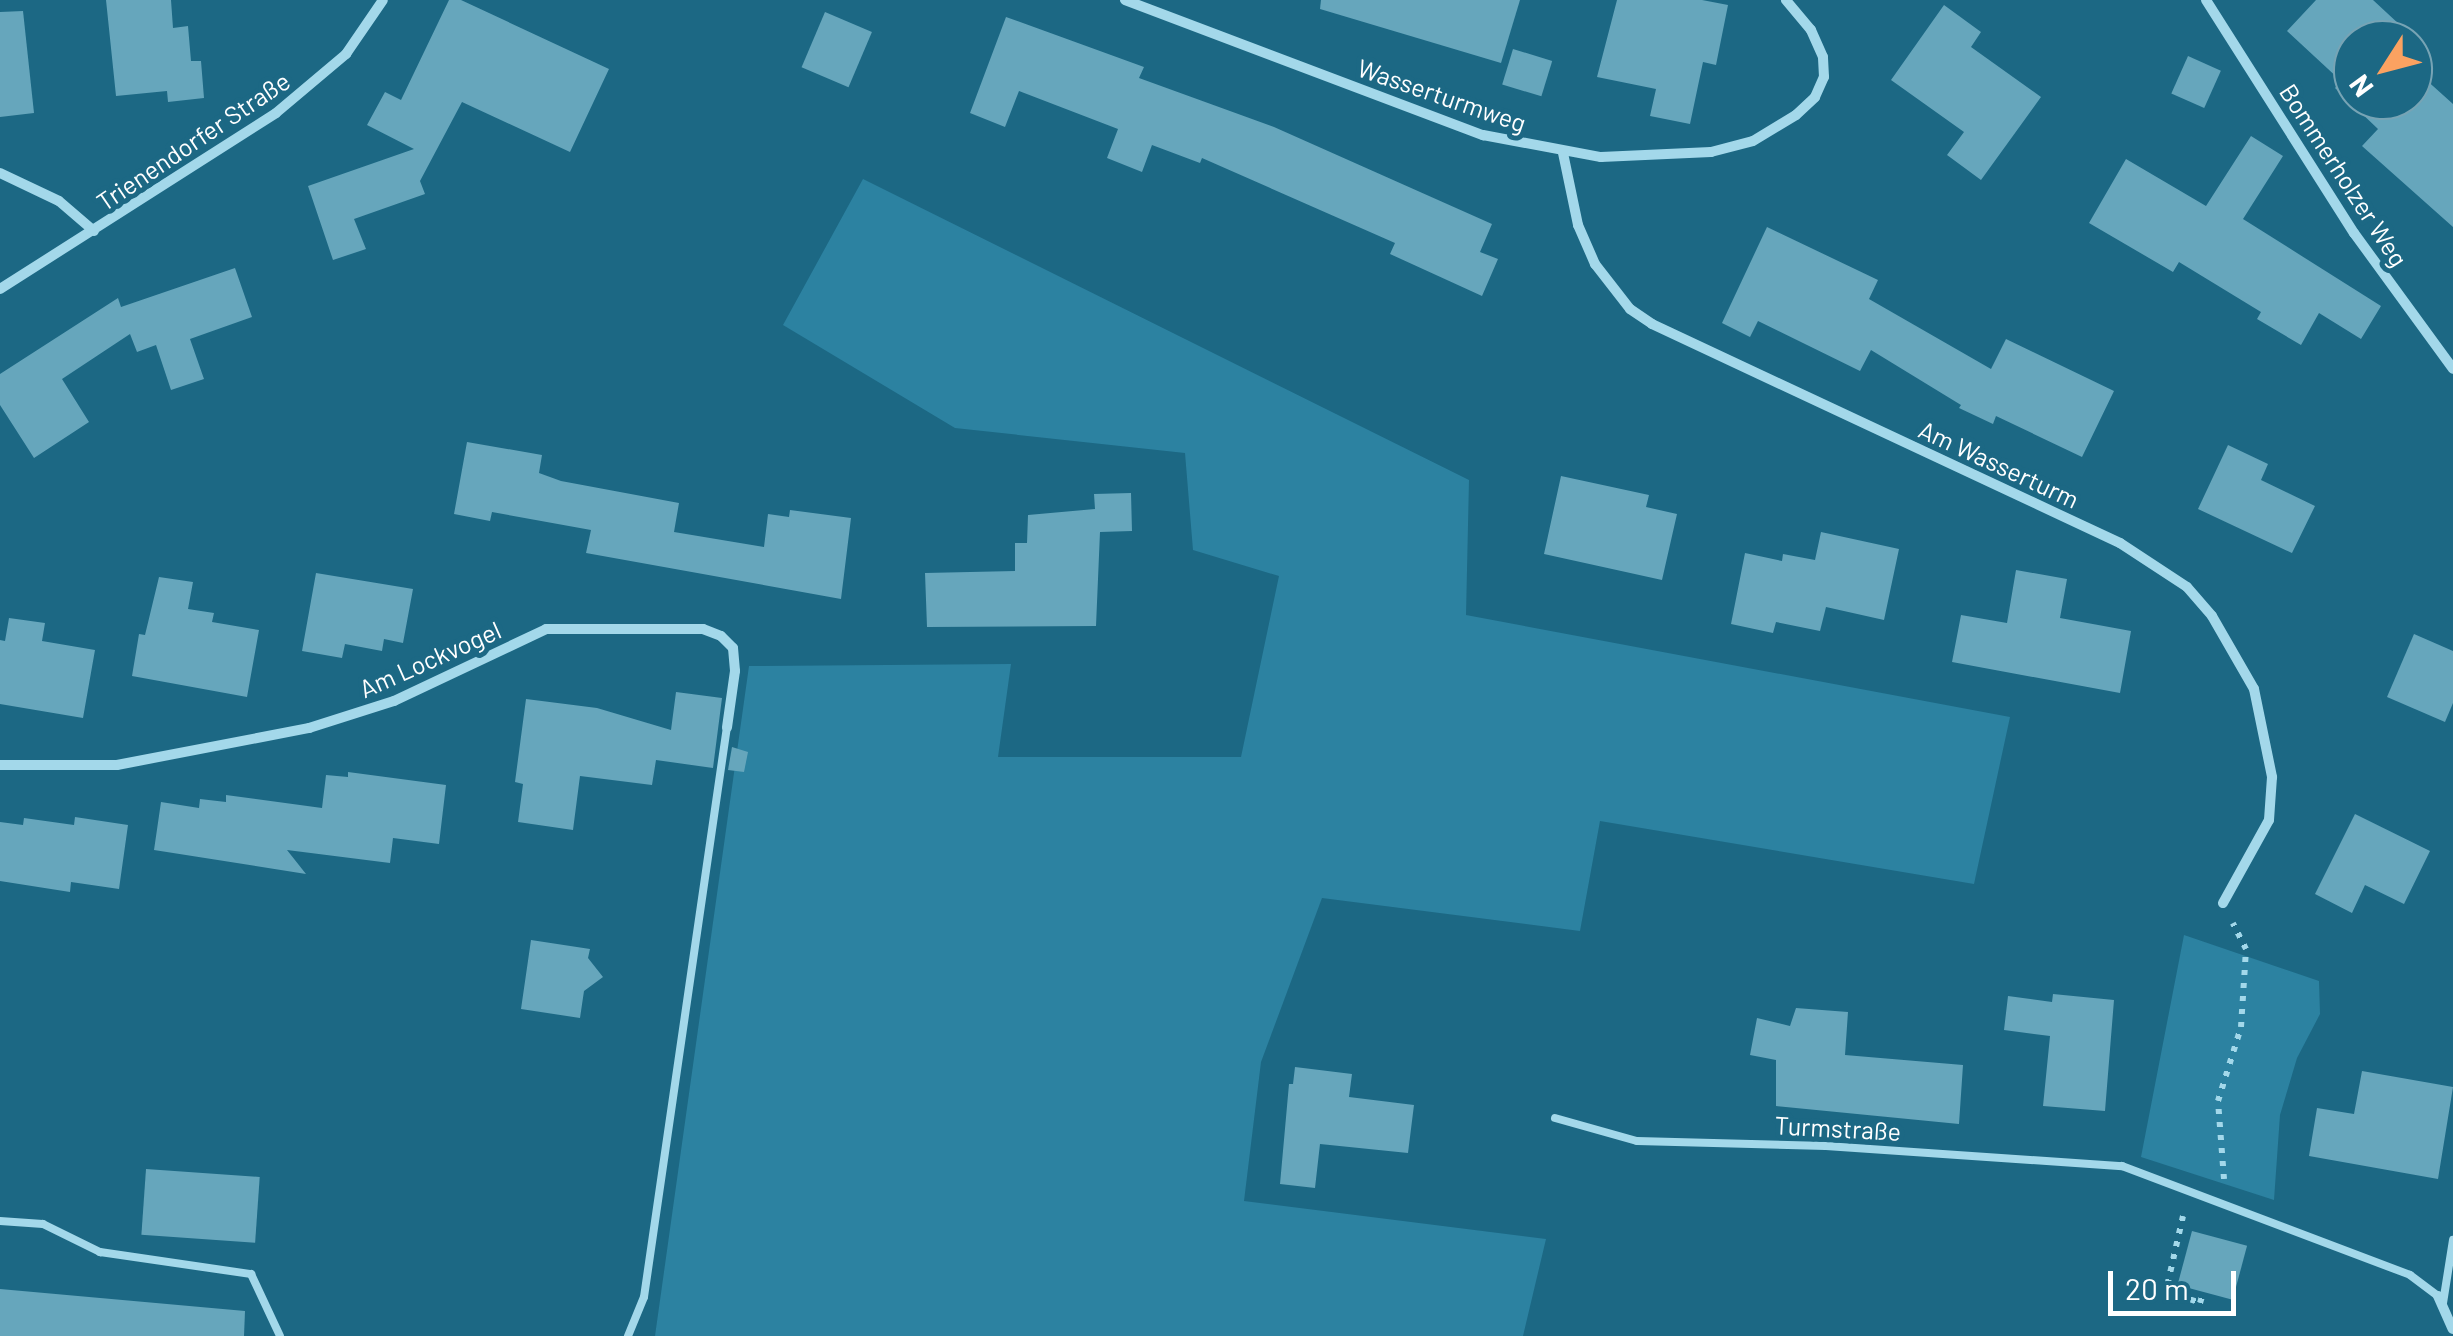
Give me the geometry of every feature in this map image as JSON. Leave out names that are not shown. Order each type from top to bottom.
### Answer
[{"type":"street","name":"Trienendorfer Straße","points":[[0,289],[316,82],[346,54],[383,0]]},
{"type":"street","name":"Wasserturmweg","points":[[1125,0],[1483,135],[1563,153],[1601,157],[1711,152],[1753,141],[1778,128],[1815,96],[1824,77],[1822,57],[1811,30],[1786,0]]},
{"type":"street","name":"Bommerholzer Weg","points":[[2206,0],[2354,232],[2453,369]]},
{"type":"street","name":"Am Wasserturm","points":[[1563,153],[1584,238],[1595,264],[1630,309],[1652,324],[2120,543],[2186,587],[2212,616],[2254,689],[2266,732],[2272,777],[2269,820],[2223,903]]},
{"type":"street","points":[[0,173],[59,201],[94,231]]},
{"type":"street","name":"Am Lockvogel","points":[[0,765],[117,765],[310,728],[394,701],[546,629],[703,629],[721,636],[733,648],[735,670],[727,727]]},
{"type":"street","points":[[2444,1298],[2453,1329]]},
{"type":"lane","points":[[628,1336],[644,1296],[727,727]]},
{"type":"lane","name":"Turmstraße","points":[[1556,1118],[1637,1141],[1826,1146],[2122,1166],[2410,1275],[2444,1298]]},
{"type":"lane","points":[[0,1221],[42,1224],[100,1252],[251,1274],[280,1336]]},
{"type":"lane","points":[[2444,1298],[2453,1240]]},
{"type":"path","points":[[2223,903],[2246,949],[2241,1027],[2218,1100],[2226,1205]]},
{"type":"path","points":[[2188,1190],[2166,1291],[2200,1303],[2203,1293]]},
{"type":"shaded area","points":[[863,179],[1469,480],[1466,615],[2010,717],[1974,884],[1600,821],[1580,931],[1322,898],[1261,1062],[1244,1201],[1546,1239],[1523,1336],[655,1336],[749,666],[1011,664],[998,757],[1241,757],[1279,576],[1193,550],[1185,453],[955,428],[783,325]]},
{"type":"shaded area","points":[[2184,935],[2319,981],[2320,1014],[2297,1058],[2280,1115],[2274,1200],[2141,1157]]},
{"type":"building","points":[[106,0],[171,0],[173,28],[188,26],[191,61],[201,61],[204,98],[168,102],[167,91],[116,96]]},
{"type":"building","points":[[449,0],[461,0],[609,69],[570,152],[462,102],[420,181],[425,194],[354,219],[366,249],[333,260],[308,186],[414,149],[367,125],[385,92],[401,100]]},
{"type":"building","points":[[1321,0],[1520,0],[1501,63],[1320,9]]},
{"type":"building","points":[[1617,0],[1702,0],[1728,5],[1716,65],[1703,62],[1690,124],[1650,116],[1656,89],[1597,77]]},
{"type":"building","points":[[2316,0],[2373,0],[2395,20],[2333,20],[2333,74],[2287,31]]},
{"type":"building","points":[[1944,5],[1981,32],[1971,47],[2041,97],[1981,180],[1947,155],[1964,132],[1891,80]]},
{"type":"building","points":[[23,11],[34,113],[0,117],[0,12]]},
{"type":"building","points":[[825,12],[872,32],[849,87],[802,67]]},
{"type":"building","points":[[1006,17],[1144,67],[1139,78],[1274,127],[1492,224],[1480,252],[1498,259],[1482,296],[1390,254],[1395,243],[1202,158],[1200,163],[1152,145],[1142,172],[1107,158],[1118,129],[1019,91],[1005,127],[970,113]]},
{"type":"building","points":[[1513,49],[1552,61],[1541,96],[1502,84]]},
{"type":"building","points":[[2188,56],[2221,71],[2204,108],[2171,93]]},
{"type":"building","points":[[2433,86],[2453,104],[2453,227],[2362,146],[2378,129],[2369,120],[2433,120]]},
{"type":"building","points":[[2251,136],[2283,156],[2243,219],[2381,306],[2361,339],[2319,313],[2301,345],[2257,319],[2261,312],[2179,262],[2173,272],[2089,223],[2126,159],[2206,206]]},
{"type":"building","points":[[1767,227],[1878,280],[1869,299],[1991,369],[2006,339],[2114,391],[2082,457],[1996,416],[1993,424],[1959,408],[1961,405],[1871,350],[1860,371],[1758,321],[1750,337],[1722,323]]},
{"type":"building","points":[[235,268],[252,317],[190,339],[204,379],[171,390],[156,345],[137,352],[130,334],[62,379],[89,422],[34,458],[0,405],[0,374],[118,298],[121,307]]},
{"type":"building","points":[[467,442],[542,455],[539,473],[561,481],[679,503],[674,532],[764,547],[768,514],[789,517],[790,510],[851,518],[841,599],[586,553],[591,530],[492,512],[490,521],[454,514]]},
{"type":"building","points":[[2228,445],[2268,464],[2261,480],[2315,506],[2292,553],[2198,509]]},
{"type":"building","points":[[1561,476],[1649,495],[1646,507],[1677,514],[1662,580],[1544,554]]},
{"type":"building","points":[[1131,493],[1132,531],[1100,532],[1096,626],[927,627],[925,573],[1015,571],[1015,543],[1027,543],[1028,515],[1095,509],[1094,494]]},
{"type":"building","points":[[1821,532],[1899,549],[1884,620],[1826,607],[1820,631],[1776,622],[1773,633],[1731,624],[1745,553],[1782,561],[1783,554],[1815,560]]},
{"type":"building","points":[[2016,570],[2067,579],[2060,618],[2131,631],[2120,693],[1952,662],[1961,615],[2007,623]]},
{"type":"building","points":[[316,573],[413,589],[403,643],[384,639],[382,651],[345,644],[342,658],[302,651]]},
{"type":"building","points":[[159,577],[193,582],[188,609],[214,613],[212,622],[259,630],[247,697],[132,676],[139,634],[145,635]]},
{"type":"building","points":[[9,618],[45,623],[42,641],[95,650],[83,718],[0,704],[0,640],[5,641]]},
{"type":"building","points":[[2414,634],[2453,651],[2453,703],[2445,722],[2387,697]]},
{"type":"building","points":[[676,692],[722,698],[713,768],[656,760],[652,785],[580,776],[573,830],[518,822],[523,784],[515,782],[526,699],[597,708],[671,730]]},
{"type":"building","points":[[732,747],[748,752],[744,772],[728,770]]},
{"type":"building","points":[[348,772],[446,785],[439,844],[393,838],[390,863],[287,850],[306,874],[154,850],[161,802],[199,808],[200,799],[226,802],[226,795],[322,808],[326,775],[348,777]]},
{"type":"building","points":[[2355,814],[2430,851],[2404,904],[2365,885],[2352,913],[2315,894]]},
{"type":"building","points":[[75,817],[128,825],[119,889],[71,882],[70,892],[0,881],[0,822],[23,825],[24,818],[74,825]]},
{"type":"building","points":[[531,940],[590,949],[588,958],[603,977],[584,991],[580,1018],[521,1009]]},
{"type":"building","points":[[2053,994],[2114,1000],[2105,1111],[2043,1106],[2050,1036],[2004,1030],[2008,996],[2052,1002]]},
{"type":"building","points":[[1796,1008],[1848,1012],[1845,1055],[1963,1065],[1959,1124],[1776,1106],[1776,1060],[1750,1055],[1757,1018],[1790,1026]]},
{"type":"building","points":[[1295,1067],[1352,1074],[1349,1097],[1414,1105],[1408,1153],[1320,1144],[1315,1188],[1280,1184],[1289,1084],[1293,1084]]},
{"type":"building","points":[[2362,1071],[2453,1087],[2438,1179],[2309,1156],[2317,1108],[2354,1114]]},
{"type":"building","points":[[146,1169],[260,1177],[255,1243],[141,1235]]},
{"type":"building","points":[[2192,1231],[2247,1246],[2233,1300],[2178,1285]]},
{"type":"building","points":[[0,1289],[245,1311],[244,1336],[0,1336]]}]
